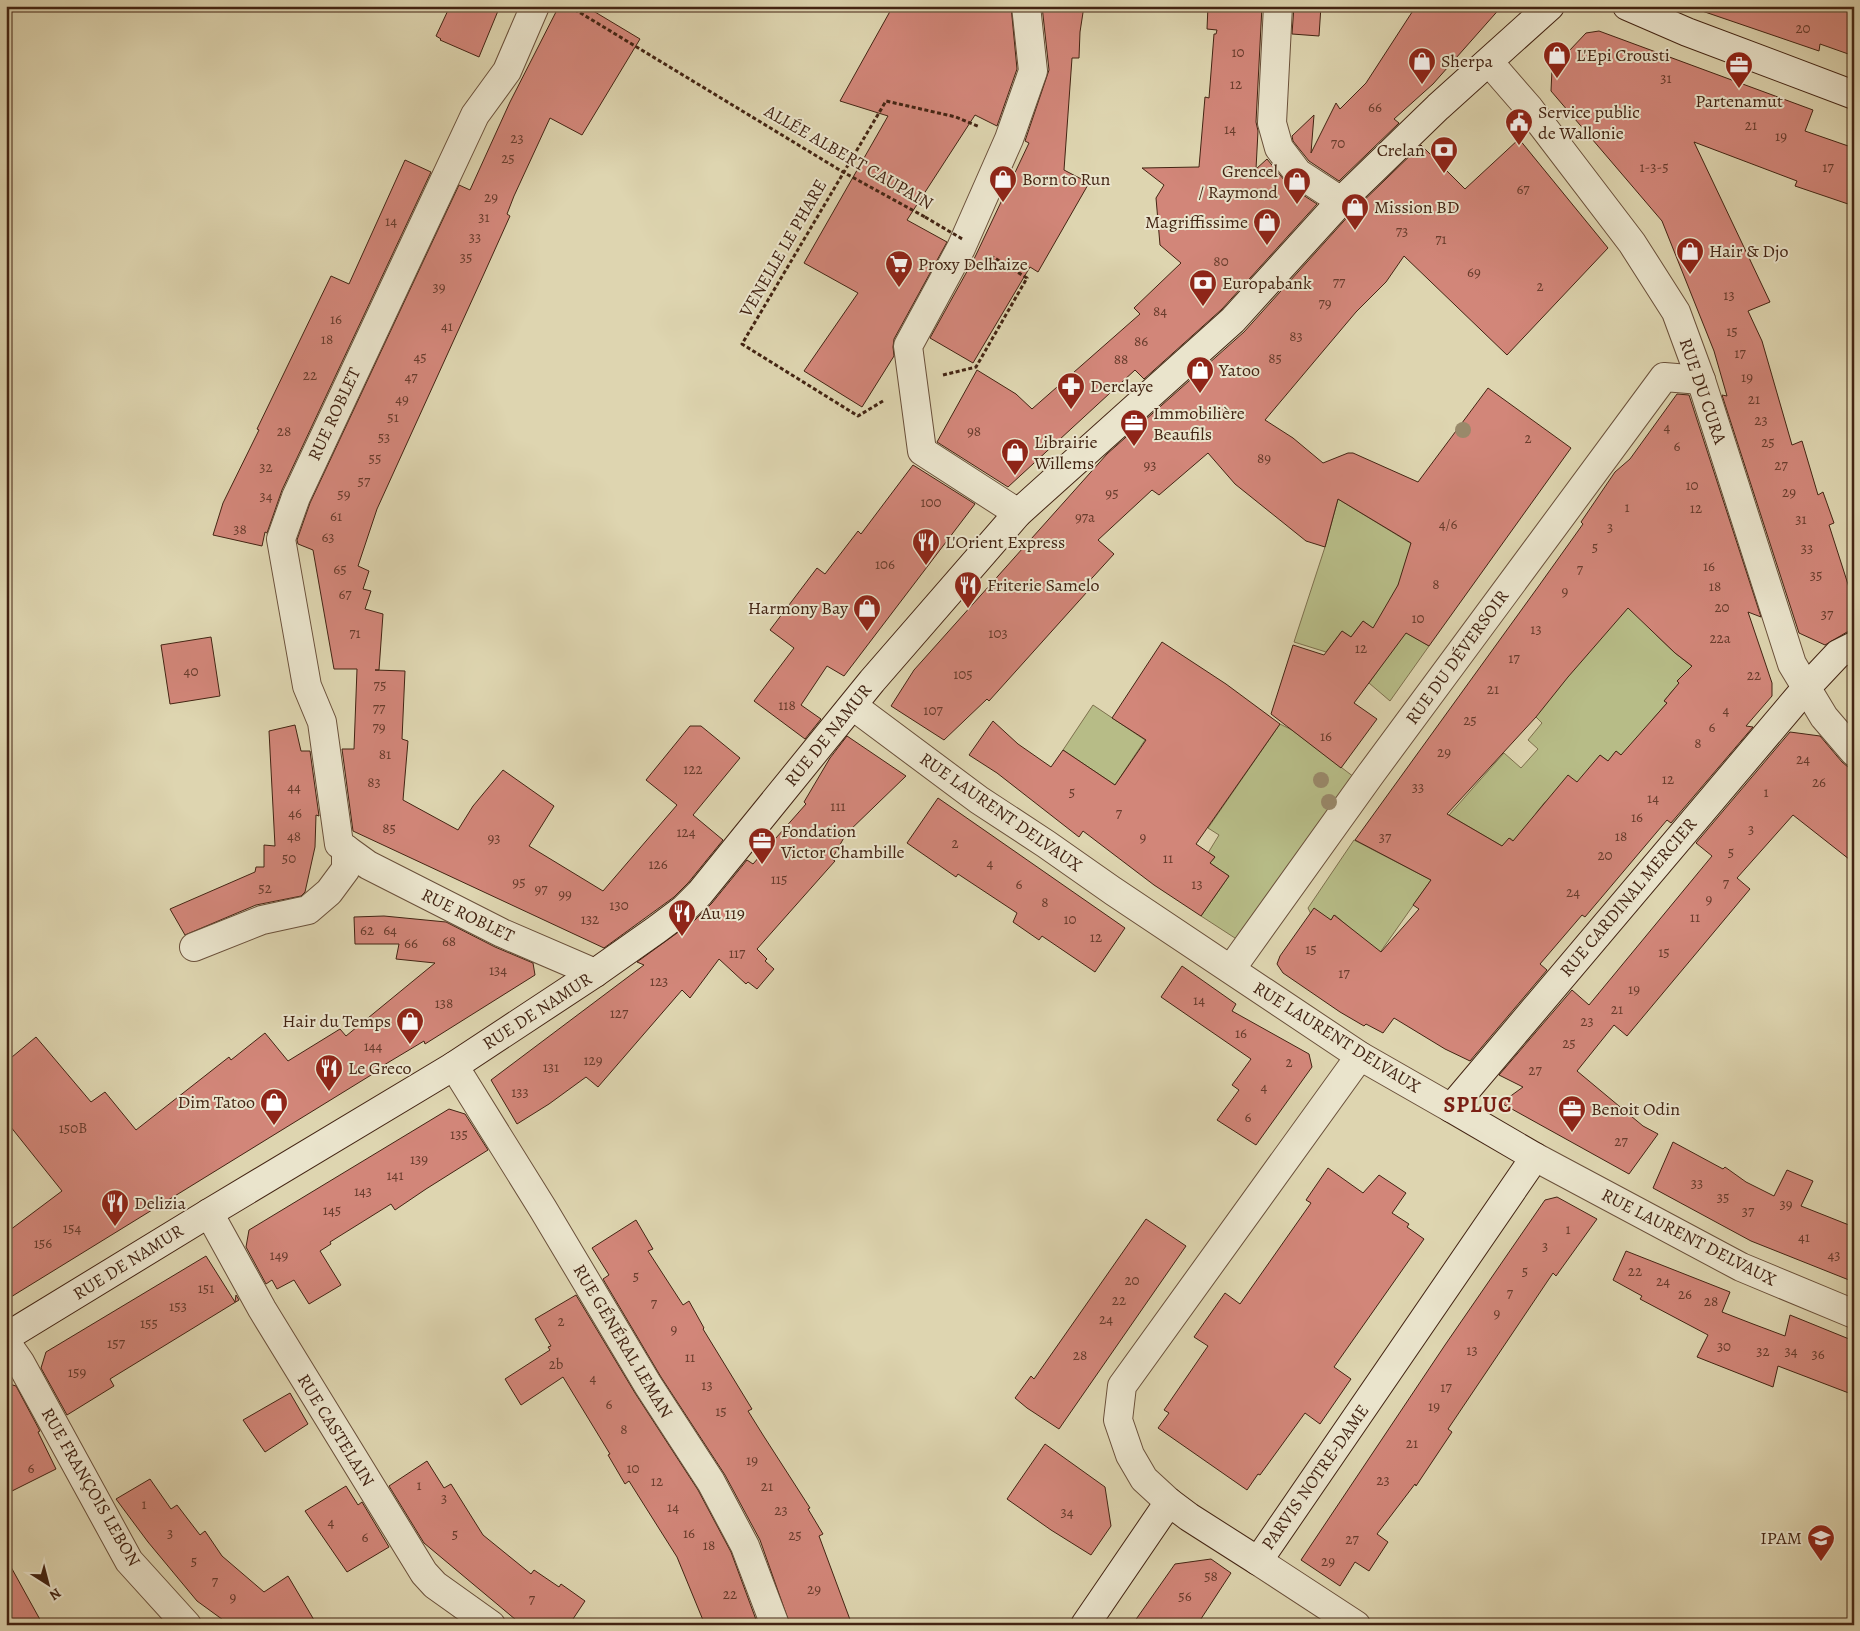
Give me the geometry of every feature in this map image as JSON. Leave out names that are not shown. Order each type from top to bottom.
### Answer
[{"type":"street","name":"RUE ROBLET","points":[[535,6],[507,71],[475,115],[296,497],[281,539],[306,686],[322,722],[339,844],[368,865],[502,933],[595,973]]},
{"type":"street","points":[[1018,512],[922,452],[908,346],[961,248],[1009,139],[1033,71],[1026,6]]},
{"type":"street","points":[[1278,6],[1272,123],[1279,148],[1298,173],[1341,201]]},
{"type":"street","name":"RUE DE NAMUR","points":[[6,1337],[454,1066],[595,973],[677,914],[700,893],[853,706],[872,680],[1018,512],[1233,320],[1341,201],[1438,107],[1550,6]]},
{"type":"street","points":[[1627,6],[1687,32],[1854,95]]},
{"type":"street","name":"RUE DU CURA","points":[[1489,62],[1529,108],[1632,243],[1676,312],[1701,380],[1792,664],[1824,717],[1854,752]]},
{"type":"street","name":"RUE DU DÉVERSOIR","points":[[1231,969],[1382,760],[1664,377],[1701,380]]},
{"type":"street","name":"RUE CARDINAL MERCIER","points":[[1451,1108],[1807,687],[1838,654],[1854,646]]},
{"type":"street","name":"RUE LAURENT DELVAUX","points":[[853,706],[979,800],[1360,1056],[1535,1157],[1741,1267],[1854,1314]]},
{"type":"street","points":[[194,947],[262,920],[308,910],[329,892],[346,869],[346,849]]},
{"type":"street","name":"PARVIS NOTRE-DAME","points":[[1360,1056],[1122,1386],[1118,1420],[1130,1455],[1144,1479],[1189,1517],[1258,1560],[1535,1157]]},
{"type":"street","name":"RUE GÉNÉRAL LEMAN","points":[[454,1066],[648,1384],[711,1482],[745,1546],[776,1625]]},
{"type":"street","name":"RUE CASTELAIN","points":[[209,1213],[262,1309],[424,1574],[435,1585],[491,1625]]},
{"type":"street","name":"RUE FRANÇOIS LEBON","points":[[6,1342],[20,1362],[129,1560],[187,1625]]},
{"type":"street","points":[[1085,1625],[1169,1502]]},
{"type":"street","points":[[1258,1560],[1356,1625]]},
{"type":"path","name":"ALLÉE ALBERT CAUPAIN","points":[[570,6],[844,172],[972,245]]},
{"type":"path","name":"VENELLE LE PHARE","points":[[912,383],[858,416],[742,344],[886,101],[956,117]]},
{"type":"path","points":[[976,367],[1027,278],[988,254]]},
{"type":"green space","points":[[1338,499],[1420,549],[1398,585],[1386,621],[1429,646],[1390,701],[1369,683],[1396,645],[1363,621],[1351,637],[1342,631],[1326,652],[1294,642],[1325,547]]},
{"type":"green space","points":[[1638,594],[1657,636],[1694,668],[1686,689],[1673,690],[1665,700],[1667,703],[1625,758],[1616,751],[1608,761],[1600,755],[1579,784],[1545,802],[1536,813],[1540,863],[1510,838],[1502,846],[1449,815],[1504,753],[1521,768],[1538,749],[1528,740],[1542,723],[1534,715]]},
{"type":"green space","points":[[1093,705],[1145,740],[1115,785],[1063,750]]},
{"type":"green space","points":[[1280,724],[1292,730],[1354,777],[1238,940],[1201,916],[1229,876],[1210,863],[1215,857],[1208,853],[1219,835],[1208,828]]},
{"type":"green space","points":[[1354,840],[1431,880],[1379,954],[1335,915],[1331,920],[1311,914],[1308,908]]},
{"type":"building","points":[[450,6],[500,6],[479,57],[440,40],[436,36]]},
{"type":"building","points":[[559,6],[585,6],[640,39],[582,135],[550,118],[514,196],[507,214],[510,216],[377,509],[358,566],[369,571],[363,589],[371,591],[365,609],[383,614],[379,670],[375,670],[405,671],[402,739],[408,741],[403,800],[458,830],[473,806],[503,770],[554,806],[529,846],[603,891],[677,805],[646,780],[690,726],[701,726],[740,758],[693,815],[723,840],[674,897],[604,948],[353,831],[342,749],[354,749],[357,669],[334,669],[313,550],[298,544],[297,540],[310,503],[459,185],[470,190],[510,102]]},
{"type":"building","points":[[893,6],[1011,6],[1017,69],[997,126],[975,115],[907,220],[947,242],[894,339],[894,356],[862,407],[804,371],[858,293],[804,263],[888,116],[840,101]]},
{"type":"building","points":[[1042,6],[1084,6],[1079,58],[1072,58],[1064,170],[1089,183],[1038,272],[1030,267],[973,363],[930,338],[975,257],[1029,143],[1025,141],[1049,70]]},
{"type":"building","points":[[1208,6],[1262,6],[1256,122],[1258,131],[1256,169],[1267,159],[1289,186],[1317,204],[1222,309],[1144,379],[1135,370],[1008,487],[937,442],[977,370],[1016,394],[1032,409],[1140,314],[1134,308],[1181,263],[1160,245],[1156,198],[1164,185],[1142,168],[1199,167],[1205,97],[1209,98],[1214,34],[1216,34],[1217,30],[1207,29]]},
{"type":"building","points":[[1294,6],[1321,6],[1319,36],[1292,34]]},
{"type":"building","points":[[1416,6],[1502,6],[1433,84],[1394,119],[1399,123],[1339,181],[1309,161],[1293,141],[1292,136],[1314,115],[1311,153],[1336,103],[1340,109],[1366,83]]},
{"type":"building","points":[[1703,6],[1854,6],[1854,56],[1820,44],[1819,51],[1702,11]]},
{"type":"building","points":[[1599,31],[1813,110],[1805,131],[1854,148],[1854,206],[1795,186],[1797,181],[1694,142],[1770,302],[1748,311],[1762,341],[1792,445],[1802,441],[1818,495],[1823,492],[1834,523],[1829,525],[1854,603],[1854,631],[1847,632],[1825,645],[1799,633],[1722,395],[1727,396],[1714,351],[1662,221],[1551,91],[1552,69],[1586,33]]},
{"type":"building","points":[[1519,139],[1608,248],[1507,355],[1404,256],[1386,282],[1356,312],[1265,420],[1293,438],[1323,463],[1348,453],[1353,453],[1418,482],[1488,388],[1571,448],[1429,646],[1406,633],[1354,703],[1377,719],[1341,768],[1271,714],[1293,645],[1324,655],[1342,631],[1351,637],[1363,621],[1373,628],[1398,585],[1411,543],[1338,499],[1325,547],[1306,541],[1235,484],[1208,453],[1159,495],[1152,490],[1098,540],[1114,554],[1082,589],[1087,592],[989,701],[987,699],[944,740],[891,706],[914,670],[1107,454],[1244,332],[1352,212],[1421,145],[1465,189]]},
{"type":"building","points":[[405,160],[431,172],[282,490],[267,533],[265,532],[262,546],[213,535],[223,503],[331,276],[349,284]]},
{"type":"building","points":[[1677,394],[1689,395],[1761,617],[1748,612],[1772,683],[1772,696],[1746,726],[1753,727],[1671,823],[1667,820],[1585,917],[1582,915],[1540,964],[1547,970],[1470,1061],[1445,1049],[1394,1018],[1383,1033],[1366,1024],[1364,1026],[1283,973],[1277,964],[1280,956],[1314,908],[1331,920],[1334,915],[1381,952],[1419,909],[1413,905],[1431,880],[1355,840],[1583,524],[1581,522],[1615,472],[1630,459]],"holes":[[[1628,608],[1675,653],[1692,666],[1677,681],[1679,683],[1664,701],[1667,703],[1621,755],[1616,751],[1608,761],[1600,755],[1577,782],[1568,775],[1513,841],[1509,838],[1502,846],[1447,814],[1536,717]]]},
{"type":"building","points":[[913,465],[975,504],[844,676],[827,666],[801,705],[821,719],[805,739],[754,701],[794,648],[770,630],[817,568],[825,574],[858,531],[861,534]]},
{"type":"building","points":[[211,637],[220,696],[170,704],[161,645]]},
{"type":"building","points":[[1162,642],[1226,684],[1280,724],[1196,844],[1215,857],[1210,863],[1229,876],[1201,916],[1154,885],[1083,831],[1079,837],[997,773],[969,755],[993,721],[1018,744],[1051,767],[1063,750],[1115,785],[1146,740],[1112,718]]},
{"type":"building","points":[[295,725],[301,751],[310,751],[319,816],[316,815],[315,847],[305,892],[301,896],[256,905],[185,935],[170,909],[255,872],[256,867],[264,867],[264,845],[275,846],[269,731]]},
{"type":"building","points":[[1790,732],[1820,736],[1842,762],[1848,767],[1854,767],[1854,863],[1793,815],[1737,878],[1750,889],[1627,1036],[1614,1025],[1577,1071],[1643,1126],[1658,1134],[1629,1174],[1501,1103],[1523,1087],[1499,1075],[1572,990],[1589,1005],[1712,856],[1696,843]]},
{"type":"building","points":[[847,736],[906,776],[846,834],[832,859],[835,861],[757,949],[767,959],[765,961],[774,969],[757,989],[748,982],[746,984],[719,959],[690,998],[682,990],[598,1087],[586,1077],[517,1124],[491,1080],[644,965],[637,962],[695,920],[712,903],[747,860],[753,864],[806,804],[804,802],[830,758]]},
{"type":"building","points":[[938,798],[1125,928],[1095,972],[1042,936],[1039,940],[1013,922],[1017,913],[958,874],[956,877],[907,843]]},
{"type":"building","points":[[384,916],[446,922],[495,947],[533,963],[535,975],[425,1044],[424,1041],[374,1071],[376,1072],[6,1300],[6,1233],[62,1191],[6,1121],[6,1062],[36,1037],[91,1102],[105,1092],[136,1130],[229,1057],[231,1060],[265,1033],[288,1061],[340,1029],[346,1036],[435,963],[396,959],[399,944],[355,944],[354,917]]},
{"type":"building","points":[[1182,966],[1236,1004],[1232,1011],[1309,1054],[1312,1067],[1256,1145],[1217,1120],[1239,1090],[1232,1085],[1251,1059],[1161,997]]},
{"type":"building","points":[[449,1109],[465,1114],[488,1150],[395,1210],[391,1204],[330,1242],[331,1244],[320,1251],[341,1285],[309,1304],[294,1280],[277,1289],[272,1280],[266,1284],[246,1247],[249,1230]]},
{"type":"building","points":[[1673,1142],[1723,1169],[1725,1167],[1746,1182],[1774,1196],[1787,1170],[1813,1181],[1801,1206],[1854,1227],[1854,1282],[1751,1241],[1653,1188]]},
{"type":"building","points":[[1328,1168],[1363,1193],[1379,1175],[1406,1193],[1392,1213],[1409,1224],[1407,1227],[1424,1239],[1334,1367],[1351,1379],[1320,1424],[1305,1413],[1247,1490],[1158,1428],[1169,1413],[1164,1410],[1208,1346],[1194,1337],[1225,1293],[1240,1304],[1311,1203],[1306,1200]]},
{"type":"building","points":[[1557,1197],[1597,1219],[1556,1276],[1553,1273],[1448,1429],[1452,1432],[1416,1486],[1415,1484],[1377,1534],[1388,1542],[1369,1571],[1355,1562],[1340,1586],[1301,1560],[1545,1200]]},
{"type":"building","points":[[1146,1219],[1186,1246],[1059,1429],[1015,1398],[1031,1376],[1034,1379]]},
{"type":"building","points":[[636,1220],[653,1249],[648,1251],[683,1305],[689,1301],[703,1329],[752,1409],[748,1411],[810,1508],[808,1509],[823,1534],[819,1536],[852,1625],[790,1625],[760,1540],[725,1475],[661,1377],[603,1279],[609,1275],[592,1248]]},
{"type":"building","points":[[1626,1251],[1730,1292],[1722,1312],[1785,1336],[1790,1315],[1854,1341],[1854,1395],[1778,1366],[1773,1387],[1697,1357],[1708,1335],[1640,1299],[1642,1296],[1613,1280]]},
{"type":"building","points":[[206,1256],[235,1302],[236,1295],[239,1300],[110,1379],[114,1386],[67,1415],[41,1368],[46,1352]]},
{"type":"building","points":[[576,1295],[635,1393],[698,1490],[731,1552],[758,1625],[705,1625],[677,1557],[629,1481],[625,1484],[608,1455],[610,1454],[563,1377],[521,1405],[505,1379],[550,1350],[548,1347],[551,1346],[535,1319]]},
{"type":"building","points":[[6,1383],[16,1386],[40,1431],[38,1432],[56,1469],[6,1494]]},
{"type":"building","points":[[290,1393],[308,1424],[265,1452],[243,1420]]},
{"type":"building","points":[[1045,1444],[1105,1487],[1111,1526],[1091,1555],[1007,1499]]},
{"type":"building","points":[[427,1461],[444,1488],[451,1484],[483,1535],[531,1574],[534,1570],[559,1587],[561,1584],[585,1601],[569,1625],[522,1625],[424,1543],[389,1486]]},
{"type":"building","points":[[150,1479],[171,1509],[177,1505],[200,1535],[205,1531],[222,1556],[264,1592],[288,1576],[317,1625],[230,1625],[197,1601],[148,1542],[116,1499]]},
{"type":"building","points":[[346,1486],[358,1505],[362,1502],[389,1547],[347,1572],[305,1511]]},
{"type":"building","points":[[6,1558],[43,1625],[12,1625],[6,1613]]},
{"type":"building","points":[[1211,1559],[1231,1573],[1197,1625],[1132,1625],[1175,1564]]},
{"type":"place","name":"L'Epi Crousti","points":[[1557,79]]},
{"type":"place","name":"Sherpa","points":[[1422,85]]},
{"type":"place","name":"Partenamut","points":[[1739,89]]},
{"type":"place","name":"Service public de Wallonie","points":[[1519,146]]},
{"type":"place","name":"Crelan","points":[[1444,174]]},
{"type":"place","name":"Born to Run","points":[[1003,203]]},
{"type":"place","name":"Grencel / Raymond","points":[[1297,205]]},
{"type":"place","name":"Mission BD","points":[[1355,231]]},
{"type":"place","name":"Magriffissime","points":[[1267,246]]},
{"type":"place","name":"Hair & Djo","points":[[1690,275]]},
{"type":"place","name":"Proxy Delhaize","points":[[899,288]]},
{"type":"place","name":"Europabank","points":[[1203,307]]},
{"type":"place","name":"Yatoo","points":[[1200,394]]},
{"type":"place","name":"Derclaye","points":[[1071,410]]},
{"type":"place","name":"Immobilière Beaufils","points":[[1134,447]]},
{"type":"place","name":"Librairie Willems","points":[[1015,476]]},
{"type":"place","name":"L'Orient Express","points":[[926,566]]},
{"type":"place","name":"Friterie Samelo","points":[[968,609]]},
{"type":"place","name":"Harmony Bay","points":[[867,632]]},
{"type":"place","name":"Fondation Victor Chambille","points":[[762,865]]},
{"type":"place","name":"Au 119","points":[[682,937]]},
{"type":"place","name":"Hair du Temps","points":[[410,1045]]},
{"type":"place","name":"Le Greco","points":[[329,1092]]},
{"type":"place","name":"Dim Tatoo","points":[[274,1126]]},
{"type":"place","name":"Benoit Odin","points":[[1572,1133]]},
{"type":"place","name":"Delizia","points":[[115,1227]]},
{"type":"place","name":"IPAM","points":[[1821,1562]]},
{"type":"district","name":"SPLUC","points":[[1478,1104]]}]
